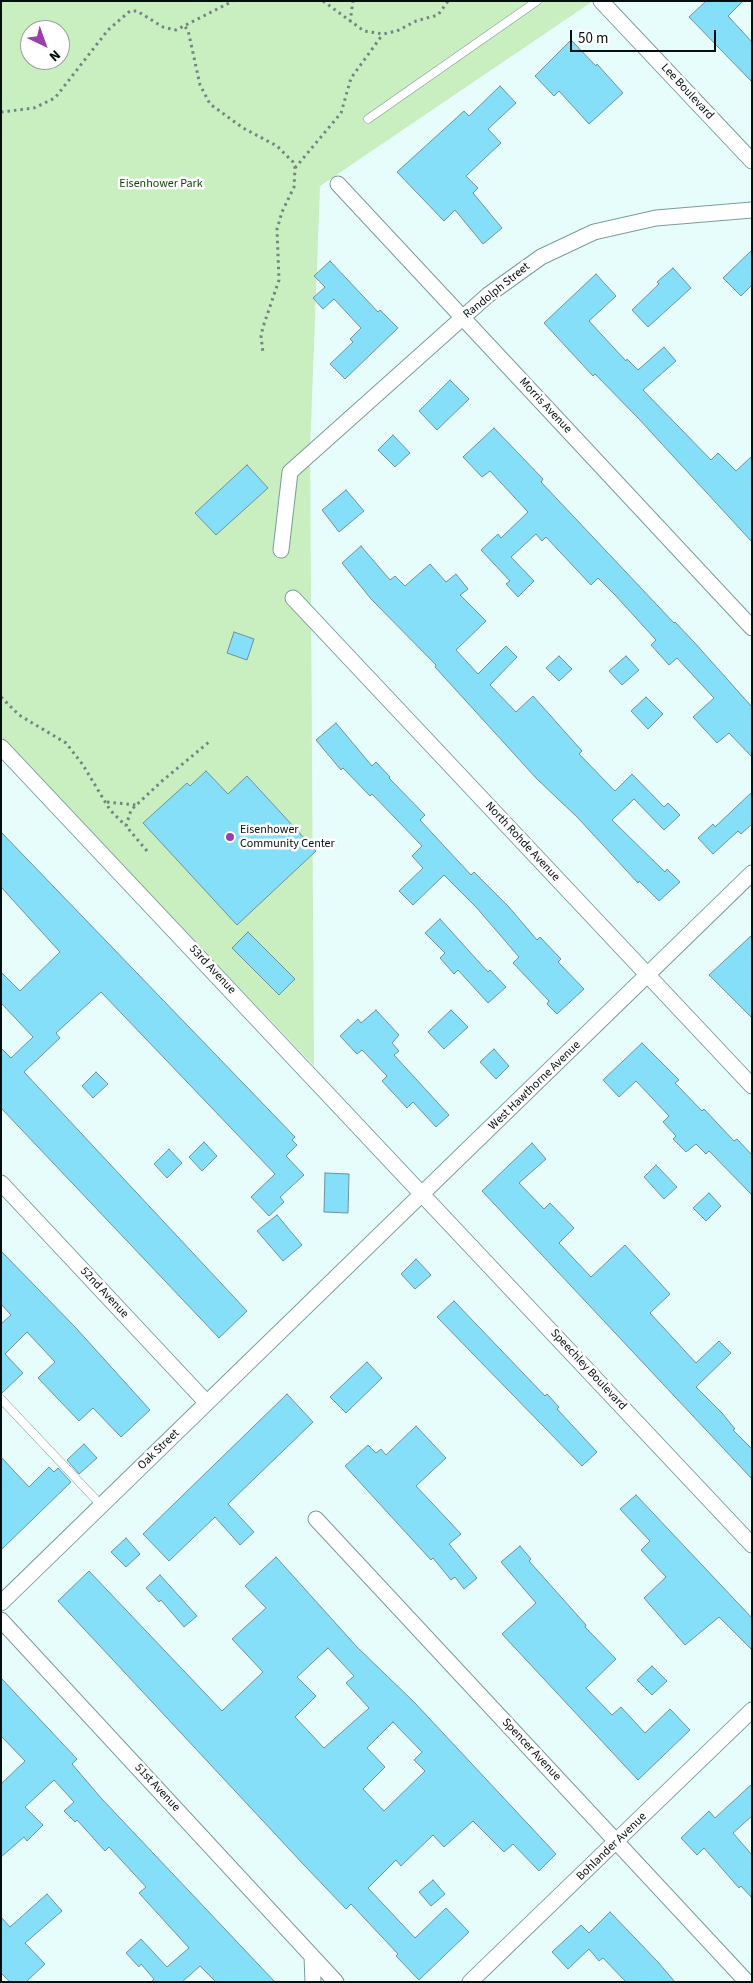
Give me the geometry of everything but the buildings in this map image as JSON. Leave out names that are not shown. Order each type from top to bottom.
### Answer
[{"type":"street","name":"Lee Boulevard","points":[[601,1],[752,161]]},
{"type":"street","name":"Morris Avenue","points":[[338,184],[752,628]]},
{"type":"street","name":"Randolph Street","points":[[281,550],[290,472],[488,295],[541,257],[594,232],[656,218],[752,210]]},
{"type":"street","name":"North Rohde Avenue","points":[[293,598],[752,1086]]},
{"type":"street","name":"53rd Avenue","points":[[4,755],[424,1194]]},
{"type":"street","name":"West Hawthorne Avenue","points":[[316,1296],[424,1194],[752,873]]},
{"type":"street","name":"52nd Avenue","points":[[1,1183],[207,1403]]},
{"type":"street","name":"Speechley Boulevard","points":[[424,1194],[752,1545]]},
{"type":"street","name":"Oak Street","points":[[1,1603],[316,1296]]},
{"type":"street","name":"Spencer Avenue","points":[[316,1519],[747,1982]]},
{"type":"street","name":"51st Avenue","points":[[1,1620],[336,1982]]},
{"type":"street","name":"Bohlander Avenue","points":[[470,1982],[617,1843],[752,1710]]},
{"type":"street","points":[[312,1956],[313,1982]]},
{"type":"lane","points":[[368,119],[537,1]]},
{"type":"lane","points":[[1,1399],[101,1505]]},
{"type":"path","points":[[1,112],[34,108],[55,98],[108,30],[130,11],[137,11],[167,29],[176,30],[233,1]]},
{"type":"path","points":[[323,1],[364,31],[383,34],[397,32],[416,22],[438,15],[448,1]]},
{"type":"path","points":[[350,22],[353,1]]},
{"type":"path","points":[[184,27],[188,30],[200,85],[210,104],[243,128],[277,146],[293,162],[295,168],[294,186],[282,212],[277,229],[279,280],[261,336],[263,353]]},
{"type":"path","points":[[295,168],[341,113],[351,78],[383,34]]},
{"type":"path","points":[[1,697],[19,714],[66,743],[83,764],[110,810],[147,851]]},
{"type":"path","points":[[126,826],[128,817],[136,805],[209,742]]},
{"type":"path","points":[[107,802],[136,805]]},
{"type":"green space","name":"Eisenhower Park","points":[[1,1],[593,1],[320,186],[310,450],[314,1066],[1,737]]},
{"type":"place","name":"Eisenhower Community Center","points":[[230,837]]}]
